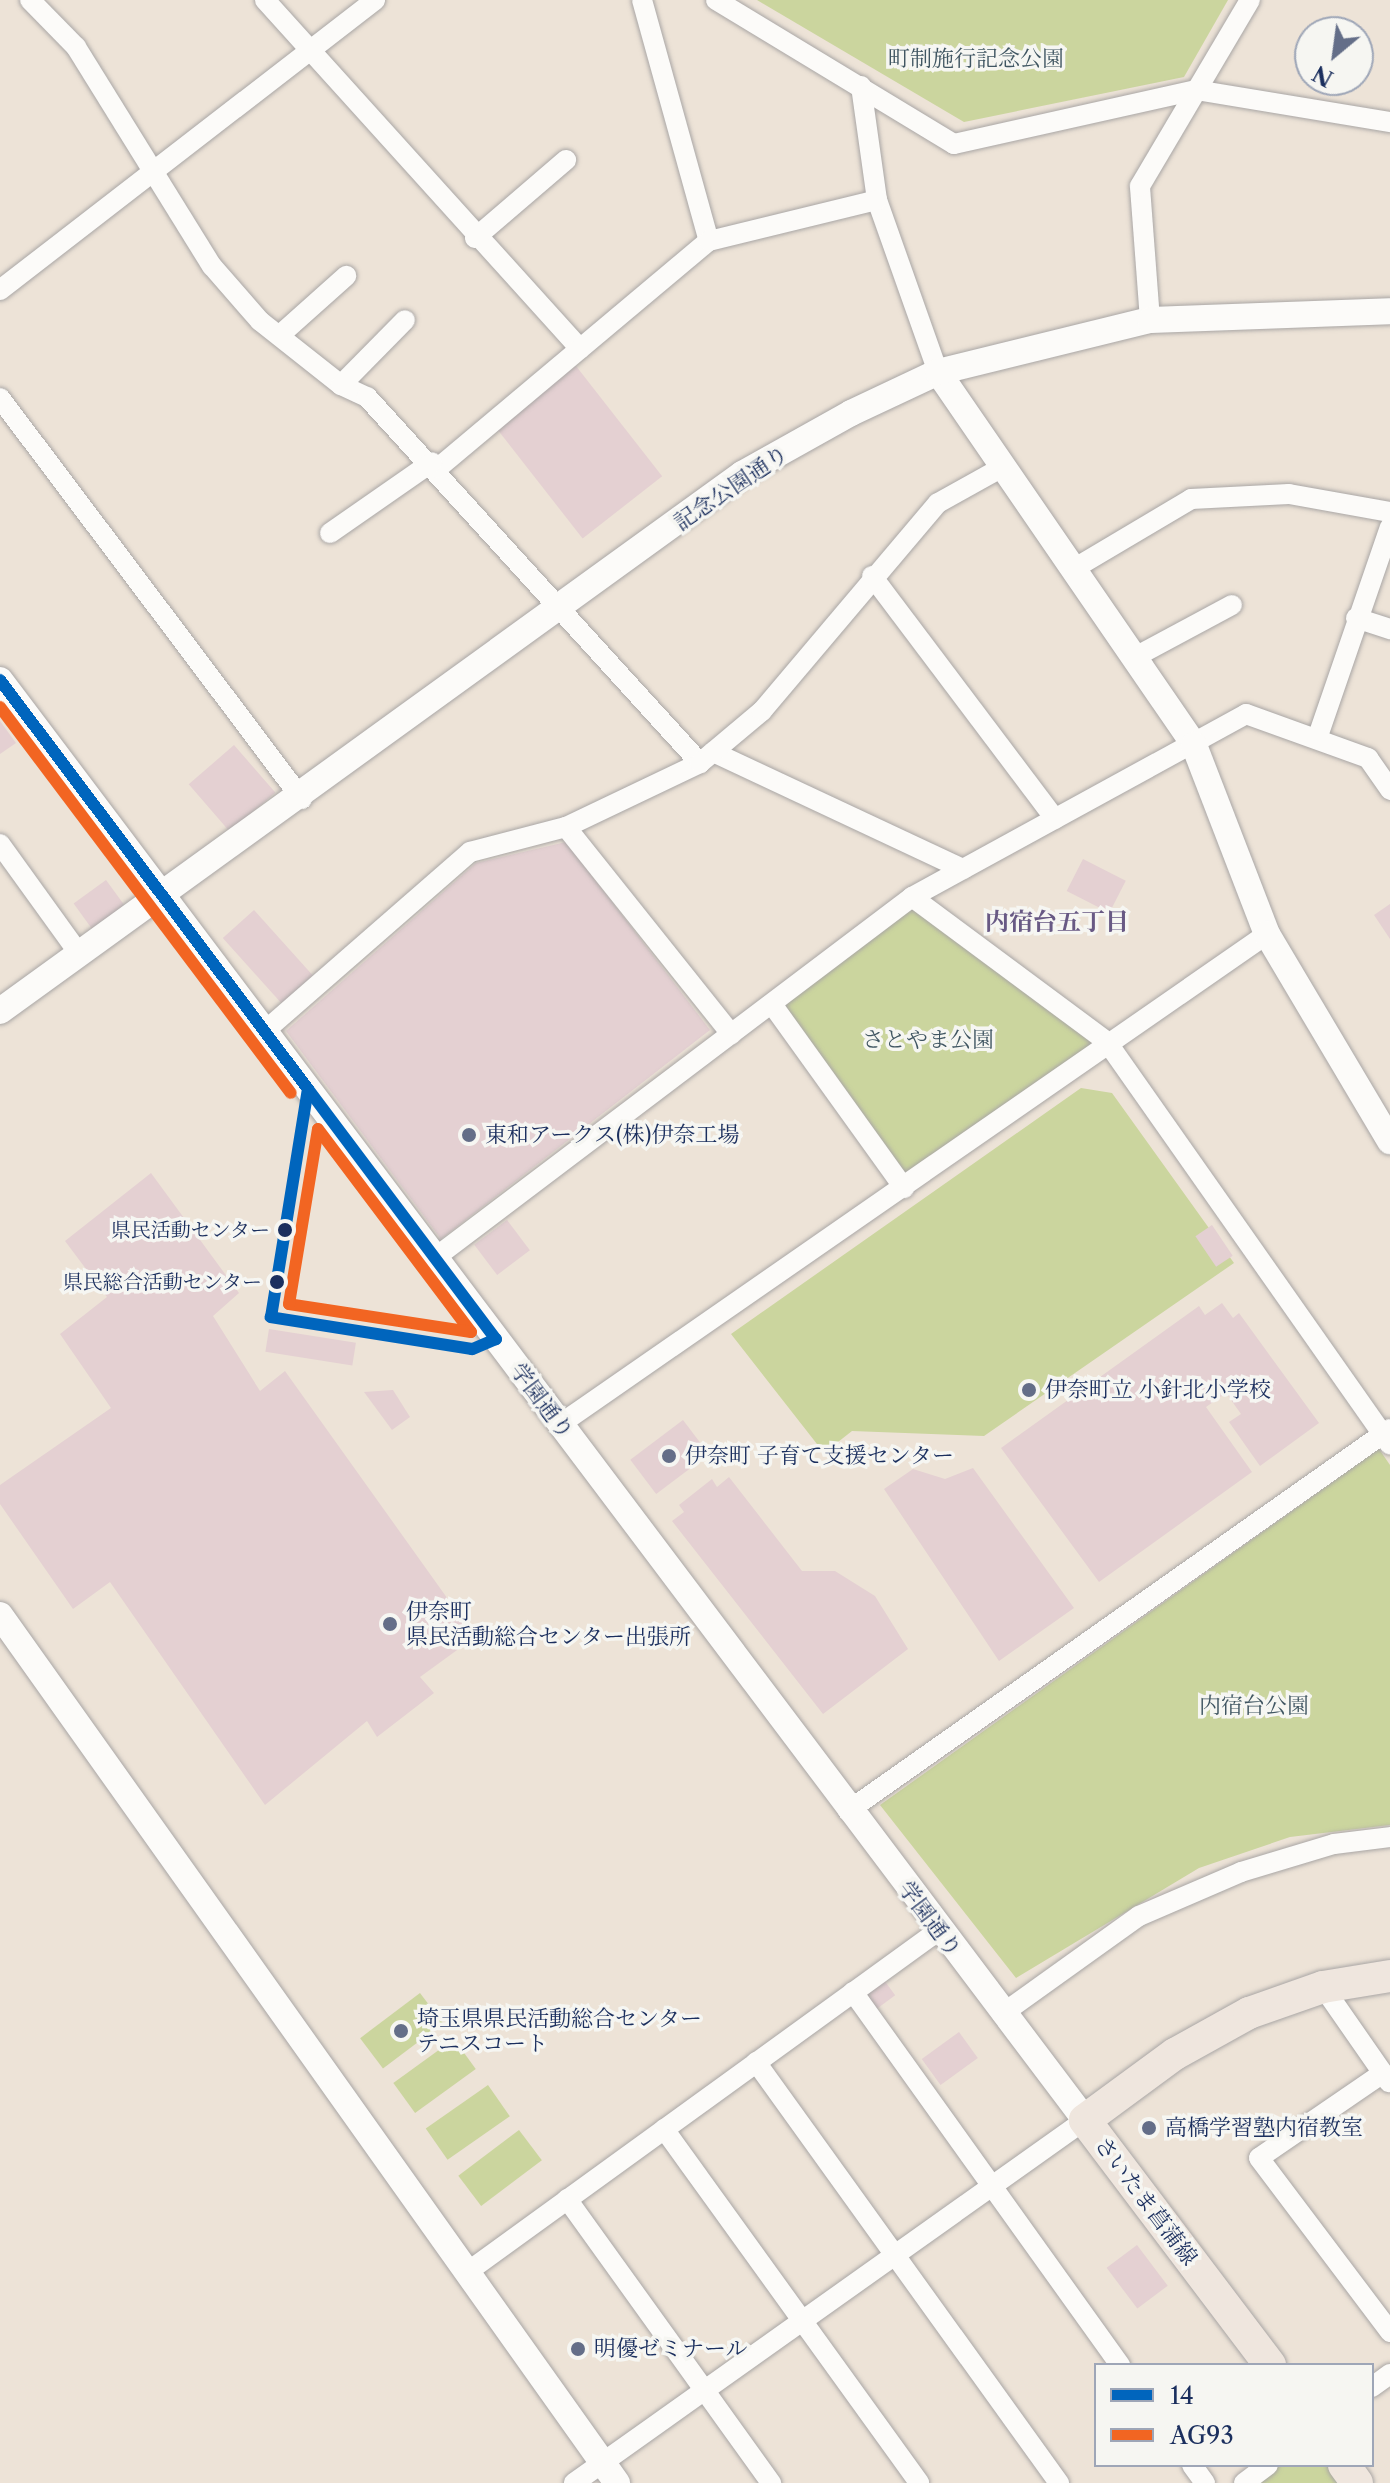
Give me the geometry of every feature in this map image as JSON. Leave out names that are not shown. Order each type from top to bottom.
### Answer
[{"type":"main road","name":"さいたま菖蒲線","points":[[1268,2363],[1085,2120],[1199,2040],[1323,1987],[1390,1976]]},
{"type":"street","points":[[30,0],[76,47],[159,174],[212,266],[280,335],[341,385],[367,397],[435,465],[561,611],[706,757],[963,869]]},
{"type":"street","points":[[265,0],[475,238],[580,349]]},
{"type":"street","points":[[0,290],[159,174],[375,0]]},
{"type":"street","points":[[642,0],[709,241]]},
{"type":"street","points":[[716,0],[954,144],[1196,90],[1390,122]]},
{"type":"street","points":[[1150,320],[1140,186],[1250,0]]},
{"type":"street","points":[[861,86],[877,200],[938,372],[1194,745],[1267,934],[1387,1132]]},
{"type":"street","points":[[475,238],[566,160]]},
{"type":"street","points":[[330,533],[435,465],[709,241],[877,200]]},
{"type":"street","points":[[280,335],[346,276]]},
{"type":"street","name":"記念公園通り","points":[[0,1011],[302,799],[561,611],[742,474],[938,372],[1150,320],[1390,311]]},
{"type":"street","points":[[341,385],[405,320]]},
{"type":"street","points":[[0,398],[302,799]]},
{"type":"street","points":[[266,1030],[470,852],[566,827],[706,757],[762,711],[872,576],[938,503],[1001,468]]},
{"type":"street","points":[[1075,568],[1191,499],[1289,494],[1390,512]]},
{"type":"street","points":[[1318,736],[1356,618],[1390,527]]},
{"type":"street","points":[[872,576],[1055,819]]},
{"type":"street","points":[[1135,657],[1232,605]]},
{"type":"street","points":[[1356,618],[1390,629]]},
{"type":"street","name":"学園通り","points":[[0,680],[166,895],[938,1931],[1085,2120]]},
{"type":"street","points":[[436,1257],[731,1034],[774,1007],[912,897],[1246,714],[1318,736],[1368,758],[1390,790]]},
{"type":"street","points":[[566,827],[731,1034]]},
{"type":"street","points":[[0,844],[80,955]]},
{"type":"street","points":[[848,1811],[1388,1436],[1107,1042],[912,897]]},
{"type":"street","points":[[559,1425],[904,1188],[1107,1042],[1267,934]]},
{"type":"street","points":[[774,1007],[904,1188]]},
{"type":"street","points":[[0,1615],[610,2473]]},
{"type":"street","points":[[1002,2014],[1095,1943],[1153,1909],[1334,1844],[1390,1837]]},
{"type":"street","points":[[466,2273],[938,1931]]},
{"type":"street","points":[[1323,1987],[1387,2078],[1259,2158],[1390,2332]]},
{"type":"street","points":[[853,1992],[1119,2363]]},
{"type":"street","points":[[756,2062],[1059,2483]]},
{"type":"street","points":[[574,2483],[610,2473],[704,2390],[1085,2120]]},
{"type":"street","points":[[664,2129],[919,2483]]},
{"type":"street","points":[[567,2199],[771,2483]]},
{"type":"street","points":[[1244,2483],[1265,2467]]},
{"type":"green space","name":"町制施行記念公園","points":[[757,0],[1228,0],[1184,77],[964,122]]},
{"type":"green space","name":"さとやま公園","points":[[912,897],[1107,1042],[904,1188],[774,1007]]},
{"type":"green space","points":[[1081,1088],[1112,1093],[1234,1263],[984,1436],[852,1431],[824,1453],[731,1334]]},
{"type":"green space","name":"内宿台公園","points":[[1379,1449],[1390,1465],[1390,1825],[1290,1837],[1199,1868],[1016,1978],[880,1805]]},
{"type":"green space","name":"埼玉県県民活動総合センター テニスコート","points":[[420,1993],[443,2023],[383,2068],[360,2038]]},
{"type":"green space","name":"埼玉県県民活動総合センター テニスコート","points":[[454,2039],[476,2069],[415,2113],[393,2083]]},
{"type":"green space","name":"埼玉県県民活動総合センター テニスコート","points":[[488,2085],[510,2116],[448,2160],[426,2129]]},
{"type":"green space","points":[[519,2130],[542,2160],[481,2206],[458,2176]]},
{"type":"green space","points":[[1265,2467],[1345,2467],[1357,2483],[1244,2483]]},
{"type":"building","points":[[576,366],[662,476],[583,539],[496,428]]},
{"type":"building","points":[[0,721],[16,743],[0,754]]},
{"type":"building","points":[[234,745],[275,793],[230,832],[189,784]]},
{"type":"building","name":"東和アークス(株)伊奈工場","points":[[566,842],[710,1030],[441,1239],[286,1031],[476,863]]},
{"type":"building","points":[[1083,859],[1126,881],[1109,913],[1067,891]]},
{"type":"building","points":[[106,880],[127,909],[95,933],[74,904]]},
{"type":"building","points":[[1390,904],[1390,939],[1374,915]]},
{"type":"building","points":[[254,910],[313,975],[282,1004],[223,938]]},
{"type":"building","points":[[151,1173],[239,1293],[213,1316],[260,1391],[285,1371],[475,1637],[420,1677],[434,1693],[377,1737],[367,1721],[265,1805],[110,1582],[73,1609],[0,1504],[0,1485],[111,1408],[60,1334],[107,1297],[65,1241]]},
{"type":"building","points":[[507,1220],[530,1250],[497,1275],[474,1245]]},
{"type":"building","points":[[1212,1225],[1233,1256],[1216,1267],[1195,1236]]},
{"type":"building","points":[[1222,1303],[1233,1318],[1239,1313],[1319,1423],[1260,1466],[1229,1422],[1241,1414],[1226,1393],[1206,1407],[1252,1472],[1099,1582],[1001,1448],[1199,1306],[1205,1315]]},
{"type":"building","points":[[269,1329],[356,1343],[352,1365],[265,1352]]},
{"type":"building","points":[[393,1390],[410,1417],[392,1430],[364,1392]]},
{"type":"building","points":[[683,1420],[709,1454],[656,1494],[630,1460]]},
{"type":"building","points":[[973,1468],[1074,1608],[999,1661],[884,1489],[913,1469],[945,1479]]},
{"type":"building","points":[[729,1477],[802,1571],[835,1571],[875,1596],[908,1649],[823,1714],[672,1521],[684,1512],[679,1505],[712,1479],[717,1487]]},
{"type":"building","points":[[884,1980],[895,1995],[877,2009],[865,1994]]},
{"type":"building","points":[[959,2032],[978,2058],[941,2085],[922,2059]]},
{"type":"building","points":[[1137,2245],[1168,2286],[1137,2309],[1107,2268]]},
{"type":"transit line","name":"14","points":[[0,680],[308,1089]]},
{"type":"transit line","name":"AG93","points":[[0,707],[291,1093]]},
{"type":"transit line","name":"14","points":[[308,1089],[496,1339],[472,1349],[271,1317],[308,1089]]},
{"type":"transit line","name":"AG93","points":[[318,1129],[471,1332],[289,1304],[318,1129]]},
{"type":"place","name":"東和アークス(株)伊奈工場","points":[[469,1135]]},
{"type":"place","name":"県民活動センター","points":[[285,1230]]},
{"type":"place","name":"県民総合活動センター","points":[[277,1282]]},
{"type":"place","name":"伊奈町立 小針北小学校","points":[[1029,1390]]},
{"type":"place","name":"伊奈町 子育て支援センター","points":[[669,1456]]},
{"type":"place","name":"伊奈町 県民活動総合センター出張所","points":[[390,1624]]},
{"type":"place","name":"埼玉県県民活動総合センター テニスコート","points":[[401,2031]]},
{"type":"place","name":"高橋学習塾内宿教室","points":[[1149,2128]]},
{"type":"place","name":"明優ゼミナール","points":[[578,2349]]},
{"type":"district","name":"内宿台五丁目","points":[[1057,922]]}]
